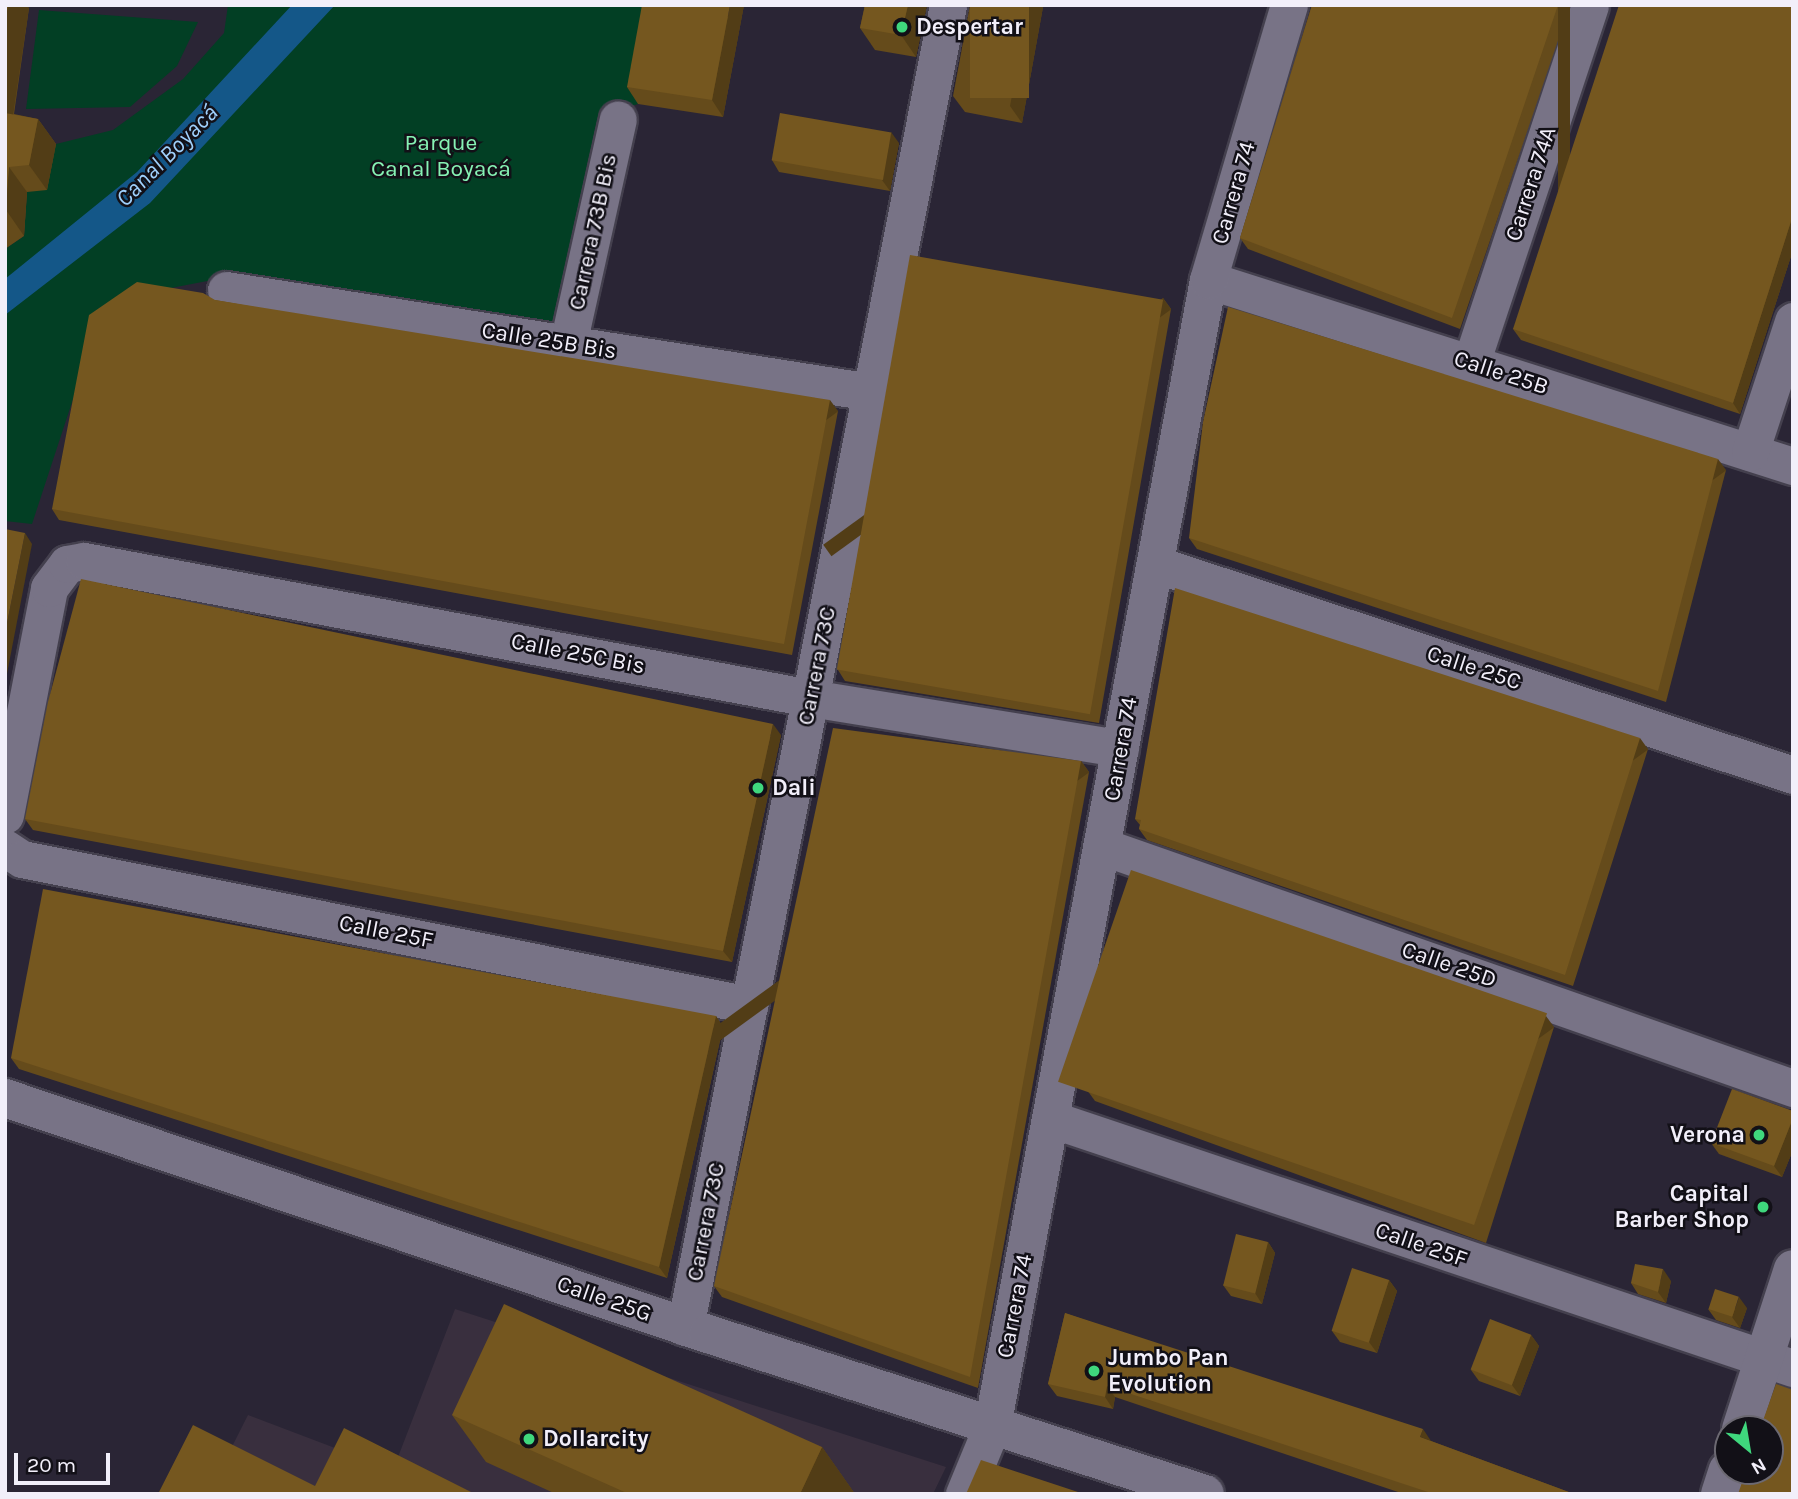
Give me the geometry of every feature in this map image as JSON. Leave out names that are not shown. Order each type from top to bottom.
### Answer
[{"type":"street","name":"Carrera 73C","points":[[685,1326],[948,5]]},
{"type":"street","name":"Carrera 74","points":[[964,1494],[992,1426],[1104,846],[1208,279],[1289,5]]},
{"type":"street","name":"Carrera 74A","points":[[1471,363],[1590,5]]},
{"type":"street","name":"Carrera 73B Bis","points":[[568,344],[618,119]]},
{"type":"street","name":"Calle 25B","points":[[1208,279],[1793,466]]},
{"type":"street","name":"Calle 25B Bis","points":[[226,290],[871,392]]},
{"type":"street","points":[[1750,452],[1793,321]]},
{"type":"street","name":"Calle 25C Bis","points":[[5,815],[49,588],[67,564],[84,561],[810,698],[1120,748]]},
{"type":"street","name":"Calle 25C","points":[[1155,564],[1793,775]]},
{"type":"street","name":"Calle 25D","points":[[1104,846],[1793,1088]]},
{"type":"street","name":"Calle 25F","points":[[14,854],[749,1005]]},
{"type":"street","name":"Calle 25G","points":[[5,1098],[685,1326],[1205,1494]]},
{"type":"street","name":"Calle 25F","points":[[1051,1119],[1778,1363]]},
{"type":"street","points":[[1749,1415],[1778,1363],[1793,1269]]},
{"type":"shaded area","points":[[455,1309],[946,1467],[933,1494],[208,1494],[248,1415],[393,1470]]},
{"type":"green space","name":"Parque Canal Boyacá","points":[[228,5],[656,5],[638,104],[608,114],[561,327],[228,277],[145,293],[97,326],[32,524],[5,521],[5,249],[24,236],[27,192],[56,144],[113,130],[183,79],[224,33]]},
{"type":"green space","points":[[39,10],[198,22],[177,66],[130,107],[26,109]]},
{"type":"water","name":"Canal Boyacá","points":[[292,5],[335,5],[150,203],[5,315],[5,279],[137,172]]},
{"type":"building","points":[[642,5],[730,5],[712,100],[627,87]]},
{"type":"building","points":[[865,5],[908,5],[901,35],[860,28]]},
{"type":"building","points":[[970,5],[1029,5],[1029,98],[970,98]]},
{"type":"building","points":[[1312,5],[1558,5],[1452,318],[1240,238]]},
{"type":"building","points":[[1619,5],[1793,5],[1793,215],[1733,403],[1513,329]]},
{"type":"building","points":[[5,113],[38,119],[29,165],[9,167],[5,211]]},
{"type":"building","points":[[780,113],[891,133],[883,180],[772,160]]},
{"type":"building","points":[[910,255],[1163,300],[1090,714],[837,670]]},
{"type":"building","points":[[137,282],[203,293],[215,300],[830,400],[784,644],[52,509],[89,315]]},
{"type":"building","points":[[1228,307],[1718,459],[1658,691],[1189,538],[1203,422]]},
{"type":"building","points":[[5,529],[25,533],[5,633]]},
{"type":"building","points":[[81,579],[773,724],[723,951],[25,819],[48,702]]},
{"type":"building","points":[[1175,588],[1640,738],[1565,975],[1139,829],[1141,820],[1135,819]]},
{"type":"building","points":[[833,728],[1081,761],[970,1377],[714,1286]]},
{"type":"building","points":[[1131,870],[1547,1013],[1474,1225],[1058,1082]]},
{"type":"building","points":[[43,889],[716,1016],[659,1267],[11,1058]]},
{"type":"building","name":"Verona","points":[[1732,1089],[1793,1111],[1793,1118],[1774,1166],[1711,1143]]},
{"type":"building","points":[[1236,1234],[1268,1242],[1255,1293],[1223,1285]]},
{"type":"building","points":[[1635,1264],[1663,1269],[1658,1292],[1631,1283]]},
{"type":"building","points":[[1352,1268],[1389,1280],[1369,1343],[1332,1331]]},
{"type":"building","points":[[1715,1289],[1739,1297],[1732,1317],[1709,1309]]},
{"type":"building","points":[[504,1304],[822,1447],[800,1494],[629,1494],[452,1415]]},
{"type":"building","points":[[1065,1313],[1423,1429],[1420,1437],[1574,1494],[1427,1494],[1428,1492],[1107,1386],[1105,1397],[1048,1384]]},
{"type":"building","points":[[1490,1319],[1531,1335],[1512,1385],[1471,1369]]},
{"type":"building","points":[[1776,1384],[1793,1390],[1793,1494],[1738,1494],[1741,1485],[1784,1485],[1784,1415],[1765,1415]]},
{"type":"building","points":[[193,1425],[315,1486],[344,1428],[475,1494],[158,1494]]},
{"type":"building","points":[[981,1460],[1084,1494],[966,1494]]},
{"type":"place","name":"Despertar","points":[[902,27]]},
{"type":"place","name":"Dali","points":[[758,788]]},
{"type":"place","name":"Verona","points":[[1759,1135]]},
{"type":"place","name":"Capital Barber Shop","points":[[1763,1207]]},
{"type":"place","name":"Jumbo Pan Evolution","points":[[1094,1371]]},
{"type":"place","name":"Dollarcity","points":[[529,1439]]}]
